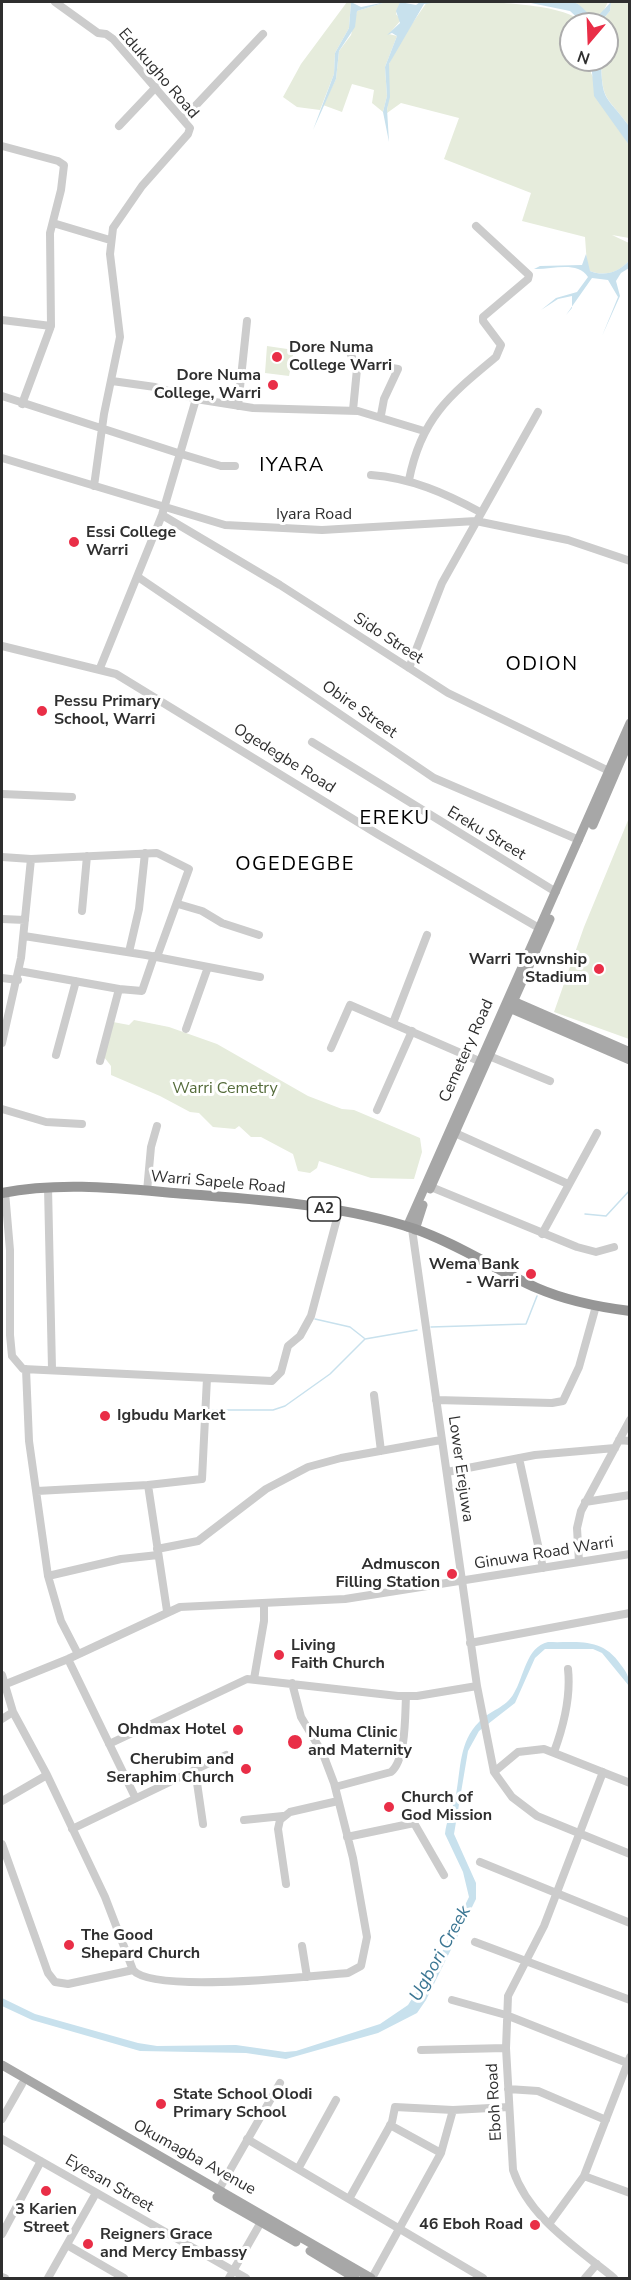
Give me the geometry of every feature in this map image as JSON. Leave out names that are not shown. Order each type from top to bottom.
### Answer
[{"type":"highway","name":"Warri Sapele Road","points":[[3,1192],[48,1187],[147,1191],[339,1211],[411,1228],[538,1289],[596,1306],[630,1311]]},
{"type":"main road","name":"Cemetery Road","points":[[411,1228],[489,1056],[539,928],[630,723]]},
{"type":"main road","name":"Cemetery Road","points":[[411,1228],[479,1061],[509,1003],[629,742]]},
{"type":"main road","points":[[509,1003],[630,1052]]},
{"type":"main road","points":[[509,1003],[630,1060]]},
{"type":"main road","name":"Okumagba Avenue","points":[[2,2066],[371,2278]]},
{"type":"main road","name":"Okumagba Avenue","points":[[2,2072],[355,2278]]},
{"type":"street","name":"Edukugho Road","points":[[55,2],[98,33],[106,34],[113,39],[134,66],[156,87],[183,119],[190,131],[124,208],[110,240],[120,337],[94,486]]},
{"type":"street","points":[[183,119],[263,34]]},
{"type":"street","points":[[119,126],[156,87]]},
{"type":"street","points":[[2,146],[58,161],[64,165],[49,247],[51,326],[22,404]]},
{"type":"street","points":[[53,223],[110,240]]},
{"type":"street","points":[[409,480],[424,431],[454,392],[496,357],[501,345],[483,318],[528,279],[529,275],[476,225]]},
{"type":"street","points":[[2,320],[51,326]]},
{"type":"street","points":[[238,406],[247,321]]},
{"type":"street","points":[[349,350],[355,362],[353,410]]},
{"type":"street","points":[[355,362],[398,369],[384,399],[381,415]]},
{"type":"street","points":[[112,381],[154,387],[196,399],[238,406],[353,410],[381,415],[424,431]]},
{"type":"street","points":[[2,396],[102,430],[221,466],[235,466]]},
{"type":"street","points":[[100,668],[138,577],[162,510],[196,399]]},
{"type":"street","points":[[409,668],[442,583],[480,512],[501,482],[538,412]]},
{"type":"street","name":"Iyara Road","points":[[2,458],[94,486],[162,510],[225,525],[322,530],[476,521],[568,540],[630,561]]},
{"type":"street","points":[[371,475],[409,480],[437,490],[480,512]]},
{"type":"street","name":"Sido Street","points":[[162,510],[409,668],[479,709],[609,771]]},
{"type":"street","name":"Obire Street","points":[[138,577],[434,778],[579,840]]},
{"type":"street","name":"Ogedegbe Road","points":[[2,646],[100,668],[135,684],[379,835],[539,928]]},
{"type":"street","name":"Ereku Street","points":[[312,742],[556,892]]},
{"type":"street","points":[[2,794],[72,797]]},
{"type":"street","points":[[129,952],[139,909],[145,853]]},
{"type":"street","points":[[2,857],[31,860],[145,853],[171,858],[189,869],[178,904],[142,991],[19,971]]},
{"type":"street","points":[[82,911],[87,856]]},
{"type":"street","points":[[2,1043],[18,980],[31,860]]},
{"type":"street","points":[[178,904],[202,911],[222,923],[260,935]]},
{"type":"street","points":[[2,919],[25,920]]},
{"type":"street","points":[[393,1023],[427,935]]},
{"type":"street","points":[[24,936],[129,952],[260,977]]},
{"type":"street","points":[[186,1029],[208,967]]},
{"type":"street","points":[[2,978],[18,980]]},
{"type":"street","points":[[56,1055],[76,981]]},
{"type":"street","points":[[100,1061],[119,989]]},
{"type":"street","points":[[331,1048],[350,1005],[479,1061]]},
{"type":"street","points":[[377,1110],[412,1031]]},
{"type":"street","points":[[489,1056],[550,1081]]},
{"type":"street","points":[[2,1109],[46,1122],[82,1124]]},
{"type":"street","points":[[147,1191],[151,1147],[157,1126]]},
{"type":"street","points":[[455,1133],[568,1184]]},
{"type":"street","points":[[542,1234],[597,1133]]},
{"type":"street","points":[[431,1186],[542,1234],[588,1251],[596,1252],[614,1247]]},
{"type":"street","points":[[48,1187],[52,1369]]},
{"type":"street","points":[[3,1192],[10,1250],[12,1356],[17,1364],[26,1369],[256,1381],[272,1381],[278,1378],[288,1346],[300,1336],[311,1316],[339,1211]]},
{"type":"street","name":"Lower Erejuwa","points":[[411,1228],[470,1642],[484,1729],[495,1772]]},
{"type":"street","points":[[436,1400],[552,1403],[563,1401],[579,1367],[596,1306]]},
{"type":"street","points":[[26,1369],[29,1442],[48,1576],[61,1621],[78,1654]]},
{"type":"street","points":[[36,1491],[148,1485],[204,1478],[207,1378]]},
{"type":"street","points":[[374,1395],[381,1451]]},
{"type":"street","points":[[579,1562],[577,1528],[585,1502],[630,1420]]},
{"type":"street","points":[[48,1576],[198,1541],[266,1489],[308,1467],[441,1440]]},
{"type":"street","points":[[620,1440],[630,1441]]},
{"type":"street","points":[[447,1472],[575,1450],[615,1448]]},
{"type":"street","points":[[519,1458],[543,1568]]},
{"type":"street","points":[[148,1485],[167,1611]]},
{"type":"street","points":[[585,1502],[630,1496]]},
{"type":"street","name":"Ginuwa Road Warri","points":[[6,1684],[68,1659],[167,1611],[192,1605],[264,1604],[345,1599],[630,1554]]},
{"type":"street","points":[[254,1679],[264,1621],[264,1604]]},
{"type":"street","points":[[470,1642],[630,1613]]},
{"type":"street","points":[[68,1659],[135,1797]]},
{"type":"street","points":[[554,1752],[566,1714],[570,1683],[568,1669]]},
{"type":"street","points":[[2,1675],[13,1712],[47,1775],[105,1897],[133,1970],[143,1977],[187,1983],[352,1973],[361,1966],[364,1957],[366,1926],[335,1787],[323,1754],[301,1717],[292,1683]]},
{"type":"street","points":[[109,1744],[222,1690],[254,1679],[406,1696],[477,1686]]},
{"type":"street","points":[[335,1787],[391,1772],[397,1767],[404,1734],[406,1696]]},
{"type":"street","points":[[2,1719],[13,1712]]},
{"type":"street","points":[[630,1783],[554,1752],[526,1750],[518,1752],[495,1772],[502,1785],[524,1809],[630,1854]]},
{"type":"street","points":[[72,1829],[226,1755]]},
{"type":"street","points":[[195,1769],[203,1824]]},
{"type":"street","name":"Eboh Road","points":[[603,1772],[557,1893],[527,1961],[508,1996],[506,2048],[513,2170],[519,2189],[532,2210],[614,2278]]},
{"type":"street","points":[[2,1801],[47,1775]]},
{"type":"street","points":[[244,1820],[283,1816],[338,1801]]},
{"type":"street","points":[[283,1816],[278,1829],[286,1884]]},
{"type":"street","points":[[347,1837],[414,1823],[444,1875]]},
{"type":"street","points":[[2,1844],[48,1973],[55,1982],[68,1984],[133,1970]]},
{"type":"street","points":[[480,1862],[630,1923]]},
{"type":"street","points":[[476,1942],[630,2001]]},
{"type":"street","points":[[302,1946],[307,1977]]},
{"type":"street","points":[[452,2000],[506,2015],[629,2061],[584,2176],[549,2224]]},
{"type":"street","points":[[421,2050],[506,2048]]},
{"type":"street","points":[[218,2191],[280,2083]]},
{"type":"street","points":[[2,2119],[22,2084]]},
{"type":"street","points":[[508,2089],[538,2091],[606,2120]]},
{"type":"street","points":[[298,2169],[336,2100]]},
{"type":"street","points":[[349,2199],[390,2125],[395,2107],[453,2110],[509,2107]]},
{"type":"street","points":[[371,2278],[441,2153],[453,2110]]},
{"type":"street","points":[[390,2125],[441,2153]]},
{"type":"street","name":"Eyesan Street","points":[[2,2139],[246,2278]]},
{"type":"street","points":[[247,2139],[483,2278]]},
{"type":"street","points":[[2,2234],[41,2161]]},
{"type":"street","points":[[584,2176],[630,2193]]},
{"type":"street","points":[[48,2278],[96,2193]]},
{"type":"street","points":[[229,2278],[261,2222]]},
{"type":"street","points":[[68,2245],[124,2278]]},
{"type":"street","points":[[585,2278],[597,2264]]},
{"type":"green space","points":[[347,2],[351,2],[349,28],[335,53],[334,74],[320,110],[297,107],[283,97],[301,64]]},
{"type":"green space","points":[[386,2],[400,2],[396,14],[401,20],[389,34],[397,36],[385,67],[387,96],[383,112],[372,103],[374,90],[352,84],[342,112],[323,105],[336,79],[339,51],[351,35],[357,11]]},
{"type":"green space","points":[[427,2],[487,2],[535,6],[562,12],[559,12],[559,72],[591,72],[618,128],[629,145],[629,238],[612,235],[629,243],[629,261],[621,268],[611,272],[590,271],[587,265],[585,237],[522,221],[531,193],[444,159],[459,118],[401,103],[387,113],[389,64],[400,41]]},
{"type":"green space","points":[[562,2],[608,2],[603,12],[585,12],[578,4]]},
{"type":"green space","points":[[611,2],[629,2],[629,126],[604,91],[602,72],[619,72],[619,12],[610,11]]},
{"type":"green space","points":[[267,346],[294,350],[289,376],[265,373]]},
{"type":"green space","name":"Warri Township Stadium","points":[[629,818],[630,1039],[554,1012],[584,927]]},
{"type":"green space","name":"Warri Cemetry","points":[[134,1020],[169,1027],[217,1044],[308,1096],[342,1109],[354,1110],[420,1138],[422,1152],[414,1179],[371,1178],[319,1161],[317,1168],[310,1173],[298,1171],[293,1154],[261,1137],[251,1137],[239,1126],[235,1129],[213,1127],[199,1113],[190,1112],[111,1075],[111,1066],[104,1057],[113,1022],[129,1025]]},
{"type":"water","points":[[351,2],[361,7],[386,2],[357,11],[355,27],[339,51],[336,79],[313,130],[334,74],[335,53],[349,28]]},
{"type":"water","points":[[400,2],[416,5],[420,2],[439,2],[424,4],[389,64],[390,97],[387,109],[389,142],[383,112],[387,96],[385,67],[397,36],[392,33],[387,35],[400,23],[396,11]]},
{"type":"water","points":[[526,2],[574,3],[587,12]]},
{"type":"water","points":[[611,2],[610,11],[602,12]]},
{"type":"water","points":[[592,72],[602,72],[604,92],[607,98],[629,126],[629,145],[594,96]]},
{"type":"water","points":[[586,254],[590,271],[601,274],[620,268],[629,261],[629,268],[621,273],[616,281],[620,296],[602,336],[618,297],[608,280],[592,278],[572,306],[572,296],[558,299],[541,310],[556,298],[577,292],[588,277],[583,272],[571,267],[534,269],[540,266],[582,265]]},
{"type":"water","name":"Ugbori Creek","points":[[548,1642],[589,1643],[606,1650],[625,1670],[629,1686],[602,1653],[593,1649],[545,1649],[535,1658],[515,1703],[479,1731],[468,1751],[454,1834],[476,1883],[476,1899],[426,2000],[417,2013],[378,2033],[286,2059],[246,2053],[140,2051],[32,2020],[2,2006],[2,1998],[35,2014],[138,2043],[157,2046],[236,2045],[285,2052],[296,2051],[380,2024],[408,2005],[442,1952],[469,1897],[463,1872],[445,1834],[456,1795],[464,1747],[472,1730],[483,1718],[511,1698],[530,1656],[541,1645]]},
{"type":"waterway","points":[[585,1214],[606,1216],[630,1190]]},
{"type":"waterway","points":[[431,1327],[526,1324],[537,1296]]},
{"type":"waterway","points":[[315,1319],[350,1327],[364,1338]]},
{"type":"waterway","points":[[212,1410],[273,1410],[285,1406],[330,1374],[365,1339],[417,1330]]},
{"type":"place","name":"Dore Numa College Warri","points":[[277,357]]},
{"type":"place","name":"Dore Numa College, Warri","points":[[273,385]]},
{"type":"place","name":"Essi College Warri","points":[[74,542]]},
{"type":"place","name":"Pessu Primary School, Warri","points":[[42,711]]},
{"type":"place","name":"Warri Township Stadium","points":[[599,969]]},
{"type":"place","name":"Wema Bank - Warri","points":[[531,1274]]},
{"type":"place","name":"Igbudu Market","points":[[105,1416]]},
{"type":"place","name":"Admuscon Filling Station","points":[[452,1574]]},
{"type":"place","name":"Living Faith Church","points":[[279,1655]]},
{"type":"place","name":"Ohdmax Hotel","points":[[238,1730]]},
{"type":"place","name":"Numa Clinic and Maternity","points":[[295,1742]]},
{"type":"place","name":"Cherubim and Seraphim Church","points":[[246,1769]]},
{"type":"place","name":"Church of God Mission","points":[[389,1807]]},
{"type":"place","name":"The Good Shepard Church","points":[[69,1945]]},
{"type":"place","name":"State School Olodi Primary School","points":[[161,2104]]},
{"type":"place","name":"3 Karien Street","points":[[46,2191]]},
{"type":"place","name":"46 Eboh Road","points":[[535,2225]]},
{"type":"place","name":"Reigners Grace and Mercy Embassy","points":[[88,2244]]},
{"type":"district","name":"IYARA","points":[[292,466]]},
{"type":"district","name":"ODION","points":[[542,665]]},
{"type":"district","name":"EREKU","points":[[395,819]]},
{"type":"district","name":"OGEDEGBE","points":[[295,865]]}]
